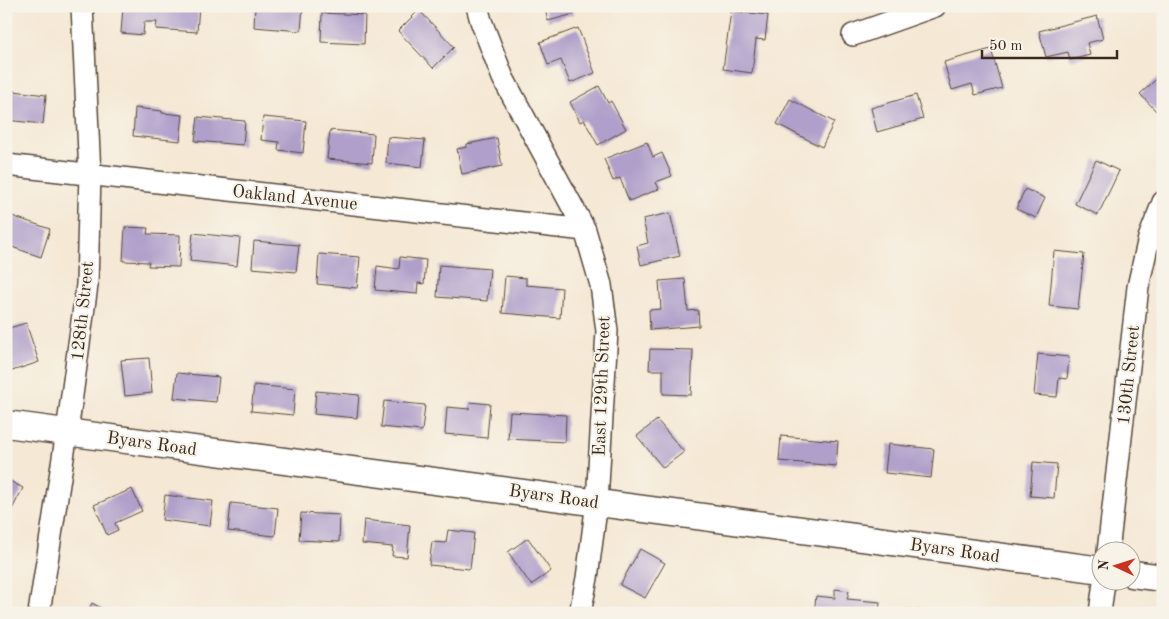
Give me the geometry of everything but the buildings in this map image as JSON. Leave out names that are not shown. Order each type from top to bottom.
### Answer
[{"type":"street","name":"128th Street","points":[[39,613],[67,432],[86,285],[90,174],[82,6]]},
{"type":"street","name":"East 129th Street","points":[[477,6],[503,78],[584,230],[601,285],[607,331],[597,502],[587,578],[580,613]]},
{"type":"street","points":[[853,35],[934,6]]},
{"type":"street","name":"Oakland Avenue","points":[[6,165],[584,230]]},
{"type":"street","name":"130th Street","points":[[1109,542],[1138,287],[1149,238],[1163,202]]},
{"type":"street","name":"Byars Road","points":[[6,424],[1092,569]]},
{"type":"street","points":[[1142,575],[1163,578]]},
{"type":"street","points":[[1100,613],[1103,592]]}]
